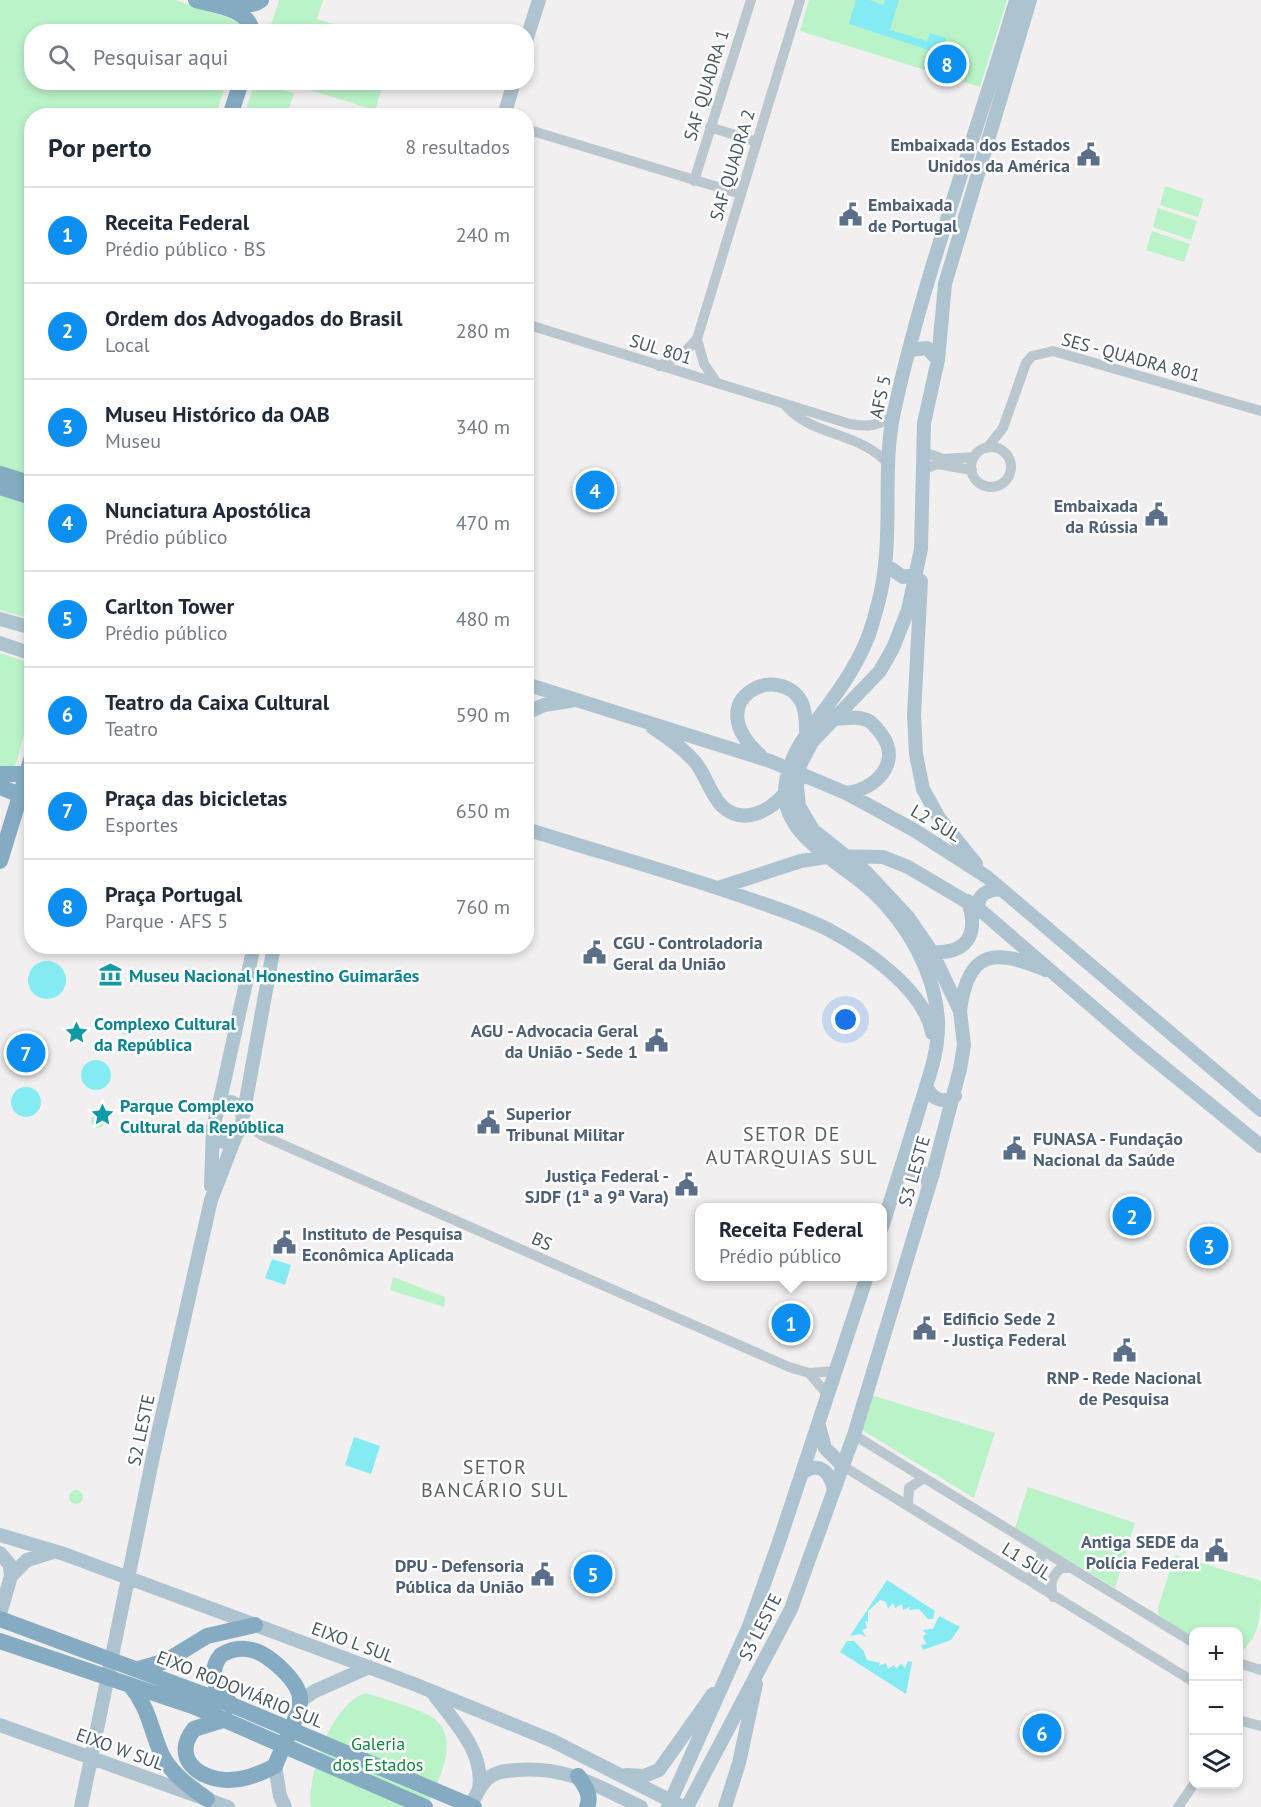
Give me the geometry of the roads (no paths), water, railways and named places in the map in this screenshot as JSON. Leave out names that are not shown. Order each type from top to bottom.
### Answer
[{"type":"highway","points":[[196,0],[244,15],[251,24]]},
{"type":"highway","points":[[226,0],[245,5],[263,0]]},
{"type":"highway","points":[[256,24],[263,0]]},
{"type":"highway","points":[[233,108],[238,90]]},
{"type":"highway","points":[[0,474],[24,481]]},
{"type":"highway","points":[[0,487],[24,494]]},
{"type":"highway","points":[[0,774],[24,774]]},
{"type":"highway","points":[[0,861],[24,781]]},
{"type":"highway","points":[[0,787],[20,795]]},
{"type":"highway","name":"EIXO RODOVIÁRIO SUL","points":[[3,1615],[89,1651],[131,1676],[229,1712],[265,1718],[472,1807]]},
{"type":"highway","points":[[207,1799],[186,1785],[169,1766],[162,1754],[145,1704],[131,1676],[166,1661],[207,1636],[255,1625]]},
{"type":"highway","name":"EIXO RODOVIÁRIO SUL","points":[[1,1641],[84,1669],[131,1676]]},
{"type":"highway","points":[[241,1648],[252,1650],[276,1663],[296,1689],[300,1701],[274,1766],[253,1776],[230,1780],[209,1777],[191,1765],[185,1747],[194,1729],[229,1712],[217,1690],[214,1667],[221,1654],[241,1648]]},
{"type":"highway","name":"EIXO RODOVIÁRIO SUL","points":[[229,1712],[259,1734],[425,1807]]},
{"type":"highway","points":[[578,1776],[587,1789],[590,1801],[587,1807]]},
{"type":"main road","points":[[531,24],[539,0]]},
{"type":"main road","name":"AFS 5","points":[[785,793],[792,759],[806,731],[829,704],[861,653],[880,596],[886,565],[888,464],[892,417],[910,350],[1016,0]]},
{"type":"main road","points":[[987,878],[939,818],[923,789],[916,754],[914,715],[920,616],[924,423],[938,360],[945,284],[1030,0]]},
{"type":"main road","points":[[506,108],[512,90]]},
{"type":"main road","points":[[910,350],[927,348],[938,360]]},
{"type":"main road","points":[[836,719],[880,671],[893,648],[908,610],[921,549]]},
{"type":"main road","points":[[886,565],[903,577],[916,574]]},
{"type":"main road","points":[[0,619],[24,626]]},
{"type":"main road","points":[[0,644],[24,652]]},
{"type":"main road","points":[[767,760],[747,743],[739,729],[739,704],[750,691],[769,685],[791,691],[803,705],[806,731]]},
{"type":"main road","name":"L2 SUL","points":[[534,687],[767,760],[842,791],[914,830],[1001,889],[1261,1110]]},
{"type":"main road","points":[[534,709],[544,705],[575,700]]},
{"type":"main road","points":[[638,718],[688,754],[699,767],[721,805],[731,813],[748,816],[762,813],[774,806],[785,793]]},
{"type":"main road","points":[[836,719],[860,718],[870,722],[884,738],[889,750],[888,765],[880,778],[860,792],[842,791]]},
{"type":"main road","name":"S3 LESTE","points":[[685,1807],[791,1609],[854,1435],[955,1096],[964,1045],[960,1011],[932,952],[908,918],[882,888],[866,872],[813,830],[799,806],[797,787],[800,765],[812,742],[836,719]]},
{"type":"main road","name":"S3 LESTE","points":[[785,793],[790,814],[804,837],[873,892],[911,939],[926,968],[935,997],[937,1045],[933,1065],[887,1212]]},
{"type":"main road","points":[[534,831],[718,888],[802,917],[846,940],[884,966],[927,1016],[933,1042],[933,1065]]},
{"type":"main road","points":[[718,888],[801,861],[832,856],[883,857],[909,867],[974,905],[1138,1046],[1261,1146]]},
{"type":"main road","points":[[932,952],[955,951],[968,941],[974,905],[983,894],[1001,889]]},
{"type":"main road","points":[[213,1135],[222,1142],[228,1143],[240,1127],[235,1104],[219,1105],[252,954]]},
{"type":"main road","name":"S2 LESTE","points":[[81,1807],[155,1448],[211,1200],[240,1127],[272,954]]},
{"type":"main road","points":[[960,1011],[963,989],[969,973],[984,961],[1010,956],[1055,974]]},
{"type":"main road","points":[[926,1086],[932,1096],[938,1100],[947,1100],[955,1096]]},
{"type":"main road","name":"S2 LESTE","points":[[211,1200],[214,1119],[219,1105]]},
{"type":"main road","points":[[899,1175],[906,1172],[921,1172],[927,1178],[929,1188]]},
{"type":"main road","name":"S3 LESTE","points":[[668,1807],[761,1592],[819,1426],[865,1281]]},
{"type":"main road","points":[[819,1426],[825,1448],[843,1466]]},
{"type":"main road","points":[[801,1473],[814,1466],[821,1468],[832,1480],[834,1490]]},
{"type":"main road","name":"EIXO L SUL","points":[[0,1535],[105,1569],[432,1692],[553,1741],[685,1807]]},
{"type":"main road","points":[[10,1576],[27,1560],[40,1554],[55,1552]]},
{"type":"main road","points":[[0,1553],[8,1560],[10,1576],[3,1615]]},
{"type":"main road","points":[[300,1701],[315,1691],[369,1667]]},
{"type":"main road","points":[[725,1807],[747,1729],[759,1668]]},
{"type":"main road","points":[[618,1775],[644,1776],[659,1770],[728,1672]]},
{"type":"main road","points":[[432,1692],[467,1739],[479,1763],[481,1774],[472,1807]]},
{"type":"main road","name":"EIXO W SUL","points":[[0,1725],[228,1807]]},
{"type":"main road","points":[[274,1766],[280,1796],[285,1807]]},
{"type":"main road","points":[[478,1789],[485,1781],[501,1771],[534,1769],[578,1776],[631,1802]]},
{"type":"main road","points":[[611,1807],[631,1802]]},
{"type":"street","name":"SAF QUADRA 1","points":[[694,181],[750,0]]},
{"type":"street","name":"SAF QUADRA 2","points":[[697,339],[800,0]]},
{"type":"street","points":[[710,127],[757,142]]},
{"type":"street","points":[[534,131],[741,194]]},
{"type":"street","name":"SUL 801","points":[[534,327],[831,418],[865,426],[880,424],[892,417]]},
{"type":"street","points":[[659,366],[684,353],[697,339]]},
{"type":"street","points":[[697,339],[704,364],[718,384]]},
{"type":"street","name":"SES - QUADRA 801","points":[[987,448],[1004,428],[1026,363],[1032,356],[1053,351],[1261,411]]},
{"type":"street","name":"SUL 801","points":[[786,406],[803,421],[861,442],[880,454],[888,464]]},
{"type":"street","points":[[827,430],[831,418]]},
{"type":"street","name":"SES - QUADRA 801","points":[[1004,428],[1007,455]]},
{"type":"street","points":[[923,452],[948,460],[974,457],[987,448],[997,448],[1007,455],[1011,472],[999,485],[993,487],[980,484],[972,470],[974,457]]},
{"type":"street","points":[[922,470],[937,464],[972,470]]},
{"type":"street","name":"BS","points":[[240,1127],[703,1332],[809,1373],[835,1371]]},
{"type":"street","name":"BS","points":[[809,1373],[828,1395]]},
{"type":"street","name":"L1 SUL","points":[[854,1435],[1189,1640]]},
{"type":"street","name":"L1 SUL","points":[[843,1466],[1053,1597],[1189,1678]]},
{"type":"street","points":[[908,1506],[909,1488],[924,1478]]},
{"type":"street","points":[[1024,1578],[1032,1577],[1039,1572],[1042,1550]]},
{"type":"street","points":[[1053,1597],[1051,1581],[1054,1575],[1061,1568],[1071,1568]]},
{"type":"street","points":[[1243,1664],[1261,1670]]},
{"type":"street","points":[[1243,1725],[1261,1726]]},
{"type":"street","points":[[1178,1807],[1191,1789]]},
{"type":"water","points":[[856,0],[870,0],[883,5],[885,0],[899,0],[890,30],[927,41],[930,33],[946,38],[942,51],[937,53],[849,24]]},
{"type":"water","points":[[47,961],[60,967],[66,980],[60,993],[47,999],[34,993],[28,980],[34,967]]},
{"type":"water","points":[[96,1060],[107,1064],[111,1075],[107,1086],[96,1090],[85,1086],[81,1075],[85,1064]]},
{"type":"water","points":[[26,1087],[37,1091],[41,1102],[37,1113],[26,1117],[15,1113],[11,1102],[15,1091]]},
{"type":"water","points":[[272,1259],[291,1265],[285,1285],[265,1278]]},
{"type":"water","points":[[354,1437],[380,1446],[371,1474],[345,1465]]},
{"type":"water","points":[[887,1580],[935,1611],[933,1619],[928,1619],[919,1609],[909,1610],[910,1607],[903,1610],[902,1604],[895,1608],[893,1603],[888,1609],[886,1602],[880,1600],[868,1611],[868,1622],[865,1621],[867,1628],[862,1630],[866,1637],[860,1634],[850,1636]]},
{"type":"water","points":[[939,1616],[960,1627],[951,1640],[923,1650],[921,1645],[927,1644],[923,1638],[925,1634],[928,1635],[922,1630],[933,1629]]},
{"type":"water","points":[[847,1641],[854,1641],[863,1650],[867,1660],[880,1663],[879,1666],[886,1663],[888,1669],[894,1665],[896,1669],[901,1664],[905,1668],[908,1661],[912,1662],[906,1694],[840,1652]]},
{"type":"place","name":"Praça Portugal","points":[[947,64]]},
{"type":"place","name":"Embaixada dos Estados Unidos da América","points":[[1088,154]]},
{"type":"place","name":"Embaixada de Portugal","points":[[850,214]]},
{"type":"place","name":"Nunciatura Apostólica","points":[[595,490]]},
{"type":"place","name":"Embaixada da Rússia","points":[[1156,515]]},
{"type":"place","name":"CGU - Controladoria Geral da União","points":[[595,952]]},
{"type":"place","name":"Museu Nacional Honestino Guimarães","points":[[111,975]]},
{"type":"place","name":"Complexo Cultural da República","points":[[76,1033]]},
{"type":"place","name":"AGU - Advocacia Geral da União - Sede 1","points":[[656,1040]]},
{"type":"place","name":"Praça das bicicletas","points":[[26,1053]]},
{"type":"place","name":"Parque Complexo Cultural da República","points":[[102,1115]]},
{"type":"place","name":"Superior Tribunal Militar","points":[[488,1123]]},
{"type":"place","name":"FUNASA - Fundação Nacional da Saúde","points":[[1015,1148]]},
{"type":"place","name":"Justiça Federal - SJDF (1ª a 9ª Vara)","points":[[687,1185]]},
{"type":"place","name":"Ordem dos Advogados do Brasil","points":[[1132,1216]]},
{"type":"place","name":"Instituto de Pesquisa Econômica Aplicada","points":[[284,1243]]},
{"type":"place","name":"Museu Histórico da OAB","points":[[1209,1246]]},
{"type":"place","name":"Receita Federal","points":[[791,1323]]},
{"type":"place","name":"Edificio Sede 2 - Justiça Federal","points":[[925,1328]]},
{"type":"place","name":"RNP - Rede Nacional de Pesquisa","points":[[1124,1351]]},
{"type":"place","name":"Antiga SEDE da Polícia Federal","points":[[1217,1551]]},
{"type":"place","name":"Carlton Tower","points":[[593,1574]]},
{"type":"place","name":"DPU - Defensoria Pública da União","points":[[542,1575]]},
{"type":"place","name":"Teatro da Caixa Cultural","points":[[1042,1733]]},
{"type":"district","name":"SETOR DE AUTARQUIAS SUL","points":[[792,1146]]},
{"type":"district","name":"SETOR BANCÁRIO SUL","points":[[495,1478]]},
{"type":"park label","name":"Galeria dos Estados","points":[[378,1753]]}]
